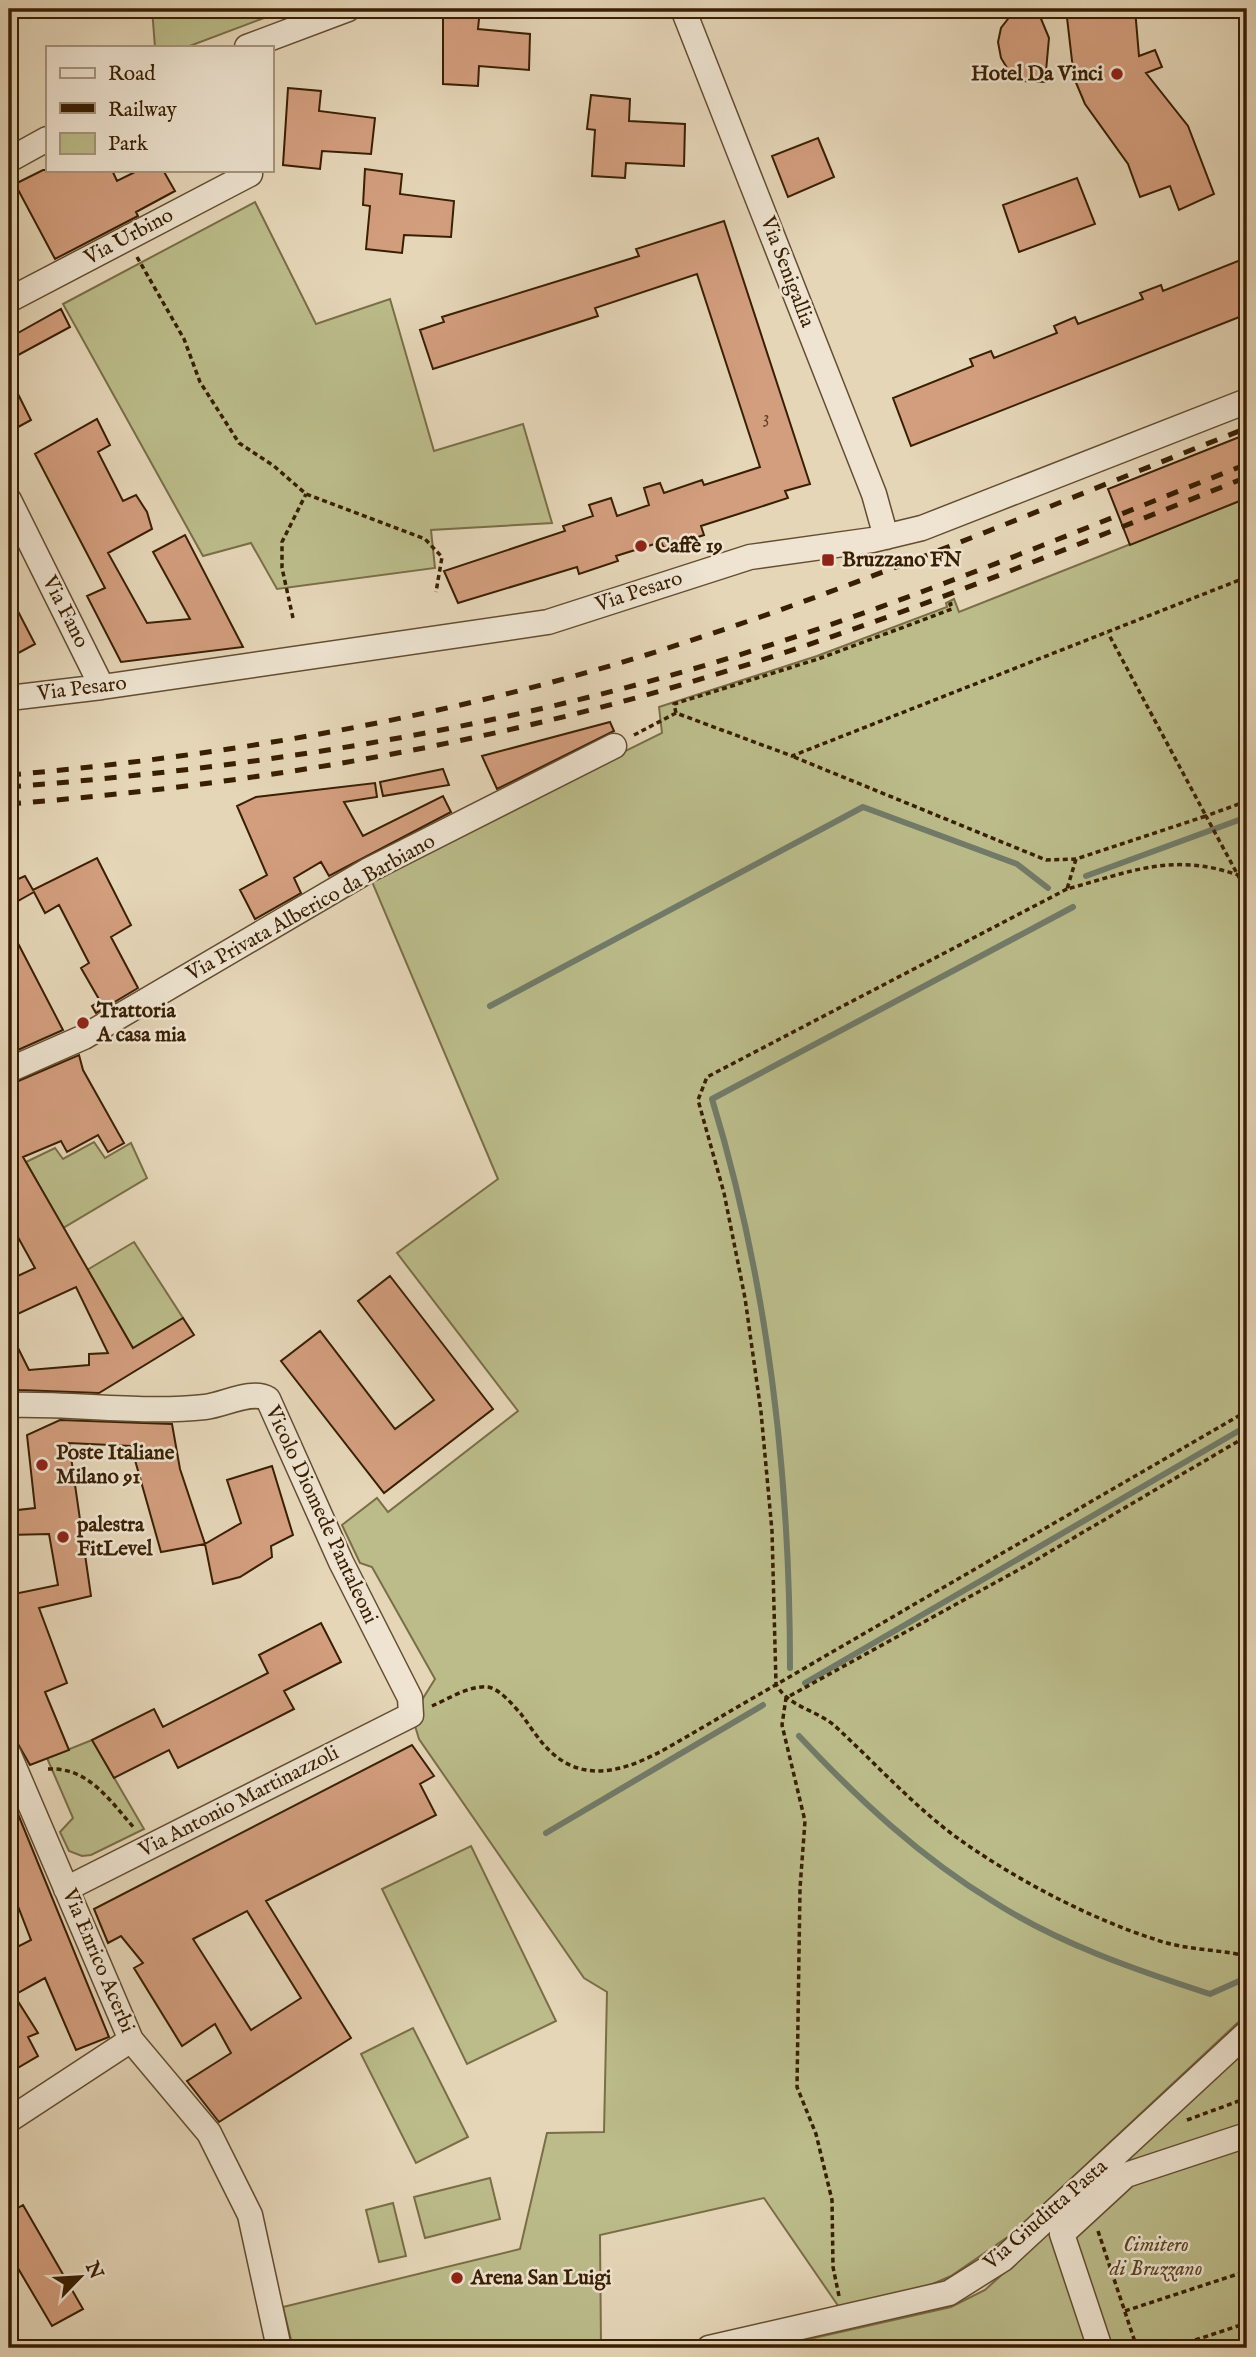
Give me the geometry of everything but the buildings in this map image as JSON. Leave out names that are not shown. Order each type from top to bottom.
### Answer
[{"type":"street","points":[[250,46],[348,9]]},
{"type":"street","name":"Via Senigallia","points":[[684,9],[874,494],[886,537]]},
{"type":"street","points":[[9,160],[46,140]]},
{"type":"street","name":"Via Urbino","points":[[9,300],[250,174]]},
{"type":"street","name":"Via Pesaro","points":[[9,698],[103,687],[548,622],[750,557],[886,537],[922,528],[1247,401]]},
{"type":"street","name":"Via Fano","points":[[9,500],[103,687]]},
{"type":"street","name":"Via Privata Alberico da Barbiano","points":[[9,1070],[83,1037],[367,871],[614,746]]},
{"type":"street","name":"Vicolo Diomede Pantaleoni","points":[[9,1405],[187,1408],[257,1395],[268,1399],[335,1550],[410,1698],[411,1715]]},
{"type":"street","name":"Via Antonio Martinazzoli","points":[[66,1889],[411,1715]]},
{"type":"street","name":"Via Enrico Acerbi","points":[[9,1755],[131,2040],[209,2133],[250,2214],[279,2348]]},
{"type":"street","name":"Via Giuditta Pasta","points":[[716,2347],[949,2293],[1003,2259],[1247,2033]]},
{"type":"street","points":[[9,2120],[131,2040]]},
{"type":"street","points":[[1100,2348],[1062,2234],[1126,2175],[1247,2135]]},
{"type":"path","points":[[127,238],[184,338],[200,382],[239,443],[274,466],[306,494],[425,538],[442,557],[436,592]]},
{"type":"path","points":[[293,618],[282,568],[282,542],[306,494]]},
{"type":"path","points":[[792,756],[1247,577]]},
{"type":"path","points":[[676,713],[674,704],[864,643],[952,609],[950,604],[955,603]]},
{"type":"path","points":[[1107,633],[1247,892]]},
{"type":"path","points":[[614,746],[676,713],[792,756],[1046,860],[1076,859],[1247,801]]},
{"type":"path","points":[[1067,889],[1076,859]]},
{"type":"path","points":[[1238,875],[1208,864],[1163,863],[1067,889],[707,1077],[698,1100],[724,1193],[745,1298],[761,1412],[772,1531],[776,1684],[786,1698],[832,1724],[951,1833],[994,1862],[1087,1912],[1154,1940],[1197,1950],[1247,1956]]},
{"type":"path","points":[[411,1715],[467,1690],[485,1686],[495,1689],[516,1708],[550,1752],[574,1766],[604,1771],[643,1761],[1247,1411]]},
{"type":"path","points":[[786,1698],[1029,1564],[1247,1436]]},
{"type":"path","points":[[786,1698],[782,1726],[804,1821],[800,1888],[797,2087],[816,2134],[832,2200],[834,2267],[841,2304]]},
{"type":"path","points":[[48,1769],[71,1771],[90,1780],[142,1838]]},
{"type":"path","points":[[1091,2208],[1137,2348]]},
{"type":"path","points":[[1125,2311],[1247,2271]]},
{"type":"path","points":[[1171,2348],[1247,2323]]},
{"type":"green space","points":[[152,9],[288,9],[190,46],[155,46]]},
{"type":"green space","points":[[255,202],[316,324],[390,299],[434,451],[523,424],[552,523],[431,530],[435,568],[277,589],[251,543],[203,556],[63,304]]},
{"type":"green space","points":[[1247,498],[1247,2014],[1012,2234],[951,2276],[886,2304],[841,2310],[764,2198],[600,2235],[601,2347],[497,2348],[497,2343],[472,2348],[293,2348],[283,2307],[520,2249],[547,2133],[604,2132],[607,1992],[584,1978],[419,1739],[412,1716],[435,1679],[372,1567],[360,1563],[342,1525],[377,1498],[388,1512],[518,1411],[397,1253],[498,1179],[370,877],[662,733],[659,707],[817,656],[947,607],[946,603],[954,599],[959,612]]},
{"type":"green space","points":[[94,1142],[105,1158],[131,1143],[147,1178],[63,1228],[26,1162],[55,1148],[63,1159]]},
{"type":"green space","points":[[134,1242],[183,1318],[133,1348],[87,1270]]},
{"type":"green space","points":[[92,1740],[144,1829],[91,1855],[82,1856],[69,1851],[60,1832],[73,1818],[47,1758]]},
{"type":"green space","points":[[471,1846],[556,2021],[467,2064],[382,1889]]},
{"type":"green space","points":[[413,2028],[468,2137],[416,2163],[361,2054]]},
{"type":"green space","name":"Cimitero di Bruzzano","points":[[1247,2028],[1247,2348],[790,2348],[796,2347],[796,2342],[951,2307],[985,2290],[1125,2162]]},
{"type":"green space","points":[[490,2178],[500,2219],[425,2238],[414,2197]]},
{"type":"green space","points":[[393,2203],[406,2256],[379,2262],[366,2210]]},
{"type":"waterway","points":[[490,1006],[863,807],[1017,864],[1048,888]]},
{"type":"waterway","points":[[1086,876],[1247,817]]},
{"type":"waterway","points":[[790,1668],[786,1524],[772,1380],[748,1238],[712,1099],[1073,907]]},
{"type":"waterway","points":[[805,1683],[1247,1426]]},
{"type":"waterway","points":[[546,1833],[763,1705]]},
{"type":"waterway","points":[[799,1736],[867,1804],[915,1846],[967,1885],[1019,1917],[1099,1955],[1210,1994],[1246,1978]]},
{"type":"railway","points":[[9,775],[251,746],[410,716],[568,678],[798,604],[1247,428]]},
{"type":"railway","points":[[9,787],[105,779],[296,755],[390,740],[578,700],[671,675],[825,627],[1007,559],[1247,464]]},
{"type":"railway","points":[[9,804],[276,774],[453,742],[627,700],[782,654],[916,607],[1247,477]]},
{"type":"place","name":"Hotel Da Vinci","points":[[1117,74]]},
{"type":"place","name":"Caffè 19","points":[[641,546]]},
{"type":"place","name":"Bruzzano FN","points":[[828,560]]},
{"type":"place","name":"Trattoria A casa mia","points":[[83,1023]]},
{"type":"place","name":"Poste Italiane Milano 91","points":[[42,1465]]},
{"type":"place","name":"palestra FitLevel","points":[[63,1537]]},
{"type":"place","name":"Arena San Luigi","points":[[457,2278]]}]
